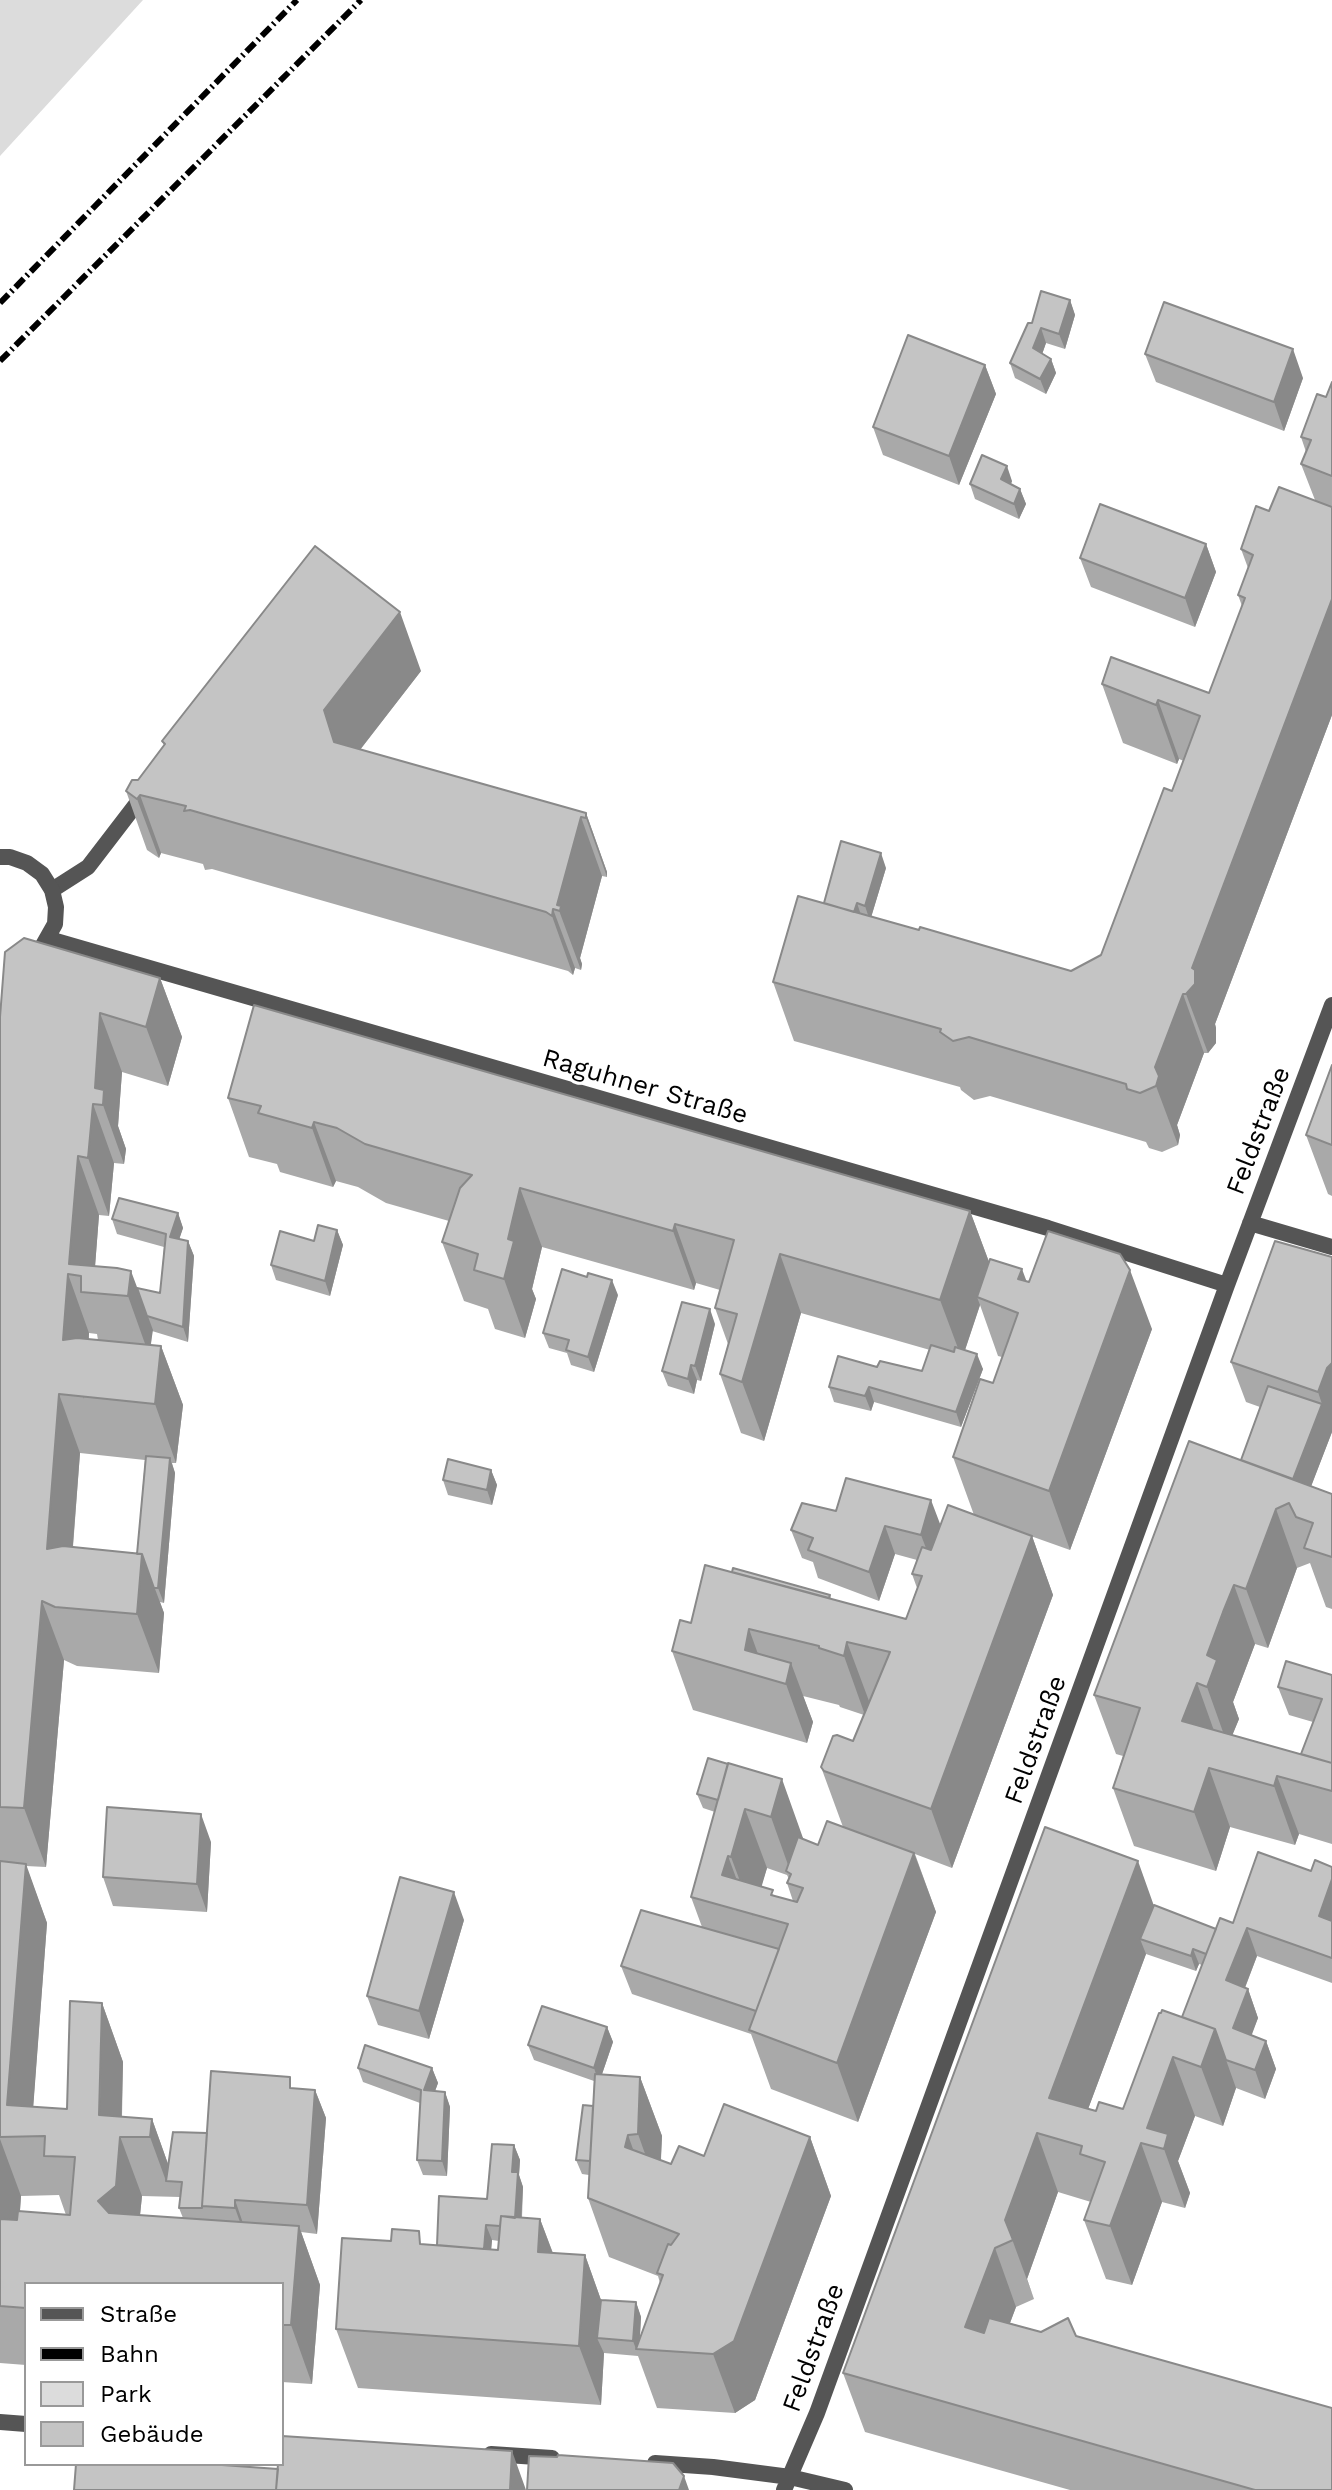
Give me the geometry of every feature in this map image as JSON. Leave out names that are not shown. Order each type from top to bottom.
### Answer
[{"type":"street","points":[[52,890],[88,867],[150,785]]},
{"type":"street","points":[[0,857],[27,863],[42,874],[52,890],[56,907],[55,924],[49,939],[30,958]]},
{"type":"street","name":"Raguhner Straße","points":[[49,939],[1048,1228],[1227,1285]]},
{"type":"street","name":"Feldstraße","points":[[787,2483],[817,2413],[1227,1285],[1332,1005]]},
{"type":"street","points":[[1250,1223],[1332,1247]]},
{"type":"street","points":[[0,2422],[24,2424]]},
{"type":"street","points":[[476,2453],[571,2459]]},
{"type":"street","points":[[634,2462],[713,2467],[787,2483],[845,2490]]},
{"type":"green space","points":[[0,0],[143,0],[0,156]]},
{"type":"building","points":[[1041,291],[1070,300],[1059,334],[1041,328],[1033,348],[1051,359],[1040,379],[1010,363],[1028,323],[1032,323]]},
{"type":"building","points":[[1164,302],[1293,349],[1274,402],[1145,354]]},
{"type":"building","points":[[908,335],[985,365],[949,456],[873,427]]},
{"type":"building","points":[[1332,382],[1332,476],[1301,464],[1311,440],[1301,437],[1317,394],[1326,397]]},
{"type":"building","points":[[982,455],[1007,466],[1001,479],[1020,489],[1014,504],[970,484]]},
{"type":"building","points":[[1279,487],[1332,507],[1332,599],[1192,968],[1195,970],[1195,984],[1183,994],[1155,1067],[1159,1076],[1156,1086],[1140,1093],[1127,1089],[1126,1084],[969,1037],[953,1041],[940,1032],[941,1029],[773,982],[798,896],[919,930],[920,927],[1071,971],[1101,955],[1164,788],[1172,791],[1200,716],[1158,700],[1156,705],[1102,684],[1111,657],[1209,693],[1245,598],[1238,595],[1253,555],[1241,549],[1256,506],[1269,511]]},
{"type":"building","points":[[1100,504],[1206,544],[1185,598],[1080,558]]},
{"type":"building","points":[[315,546],[400,612],[324,710],[334,742],[586,813],[586,818],[581,817],[557,905],[561,906],[560,911],[553,909],[552,916],[190,810],[184,811],[186,806],[140,795],[137,799],[126,791],[132,780],[138,780],[165,744],[162,741]]},
{"type":"building","points":[[841,841],[881,853],[865,906],[857,903],[854,912],[824,903]]},
{"type":"building","points":[[24,938],[160,978],[146,1027],[100,1013],[95,1088],[104,1090],[103,1105],[93,1104],[88,1158],[78,1156],[69,1264],[131,1271],[128,1296],[81,1292],[81,1276],[68,1274],[63,1340],[77,1338],[161,1346],[155,1404],[59,1394],[47,1549],[63,1546],[142,1554],[137,1614],[55,1607],[42,1601],[24,1808],[0,1807],[0,1017],[5,952]]},
{"type":"building","points":[[254,1005],[970,1211],[940,1300],[780,1254],[742,1382],[720,1374],[737,1314],[715,1308],[734,1240],[675,1224],[673,1231],[520,1188],[508,1239],[514,1241],[504,1279],[474,1270],[478,1254],[442,1242],[460,1188],[472,1175],[365,1144],[337,1128],[314,1122],[312,1128],[258,1113],[261,1106],[228,1098]]},
{"type":"building","points":[[1332,1065],[1332,1145],[1306,1135]]},
{"type":"building","points":[[119,1198],[178,1213],[170,1237],[188,1241],[183,1327],[147,1316],[137,1288],[160,1293],[166,1234],[112,1219]]},
{"type":"building","points":[[318,1225],[337,1230],[325,1281],[271,1265],[280,1231],[314,1241]]},
{"type":"building","points":[[1048,1231],[1120,1254],[1130,1270],[1049,1491],[953,1457],[980,1379],[993,1383],[1018,1313],[977,1297],[990,1259],[1022,1269],[1018,1279],[1029,1282]]},
{"type":"building","points":[[1275,1241],[1332,1257],[1332,1363],[1318,1392],[1231,1362]]},
{"type":"building","points":[[562,1269],[587,1277],[588,1273],[612,1280],[588,1357],[566,1350],[569,1340],[543,1333]]},
{"type":"building","points":[[682,1302],[710,1309],[695,1366],[691,1365],[688,1379],[662,1371]]},
{"type":"building","points":[[931,1345],[954,1352],[955,1347],[977,1354],[956,1412],[869,1387],[865,1396],[829,1387],[838,1356],[877,1367],[880,1361],[922,1371]]},
{"type":"building","points":[[1268,1386],[1322,1404],[1293,1479],[1241,1460]]},
{"type":"building","points":[[1189,1441],[1332,1494],[1332,1557],[1304,1548],[1313,1523],[1296,1517],[1289,1503],[1276,1509],[1246,1589],[1234,1585],[1223,1612],[1207,1655],[1217,1660],[1207,1687],[1197,1683],[1182,1721],[1332,1763],[1332,1791],[1277,1776],[1274,1786],[1209,1768],[1194,1812],[1113,1788],[1140,1708],[1094,1695]]},
{"type":"building","points":[[146,1456],[170,1458],[158,1588],[154,1588],[142,1554],[137,1554]]},
{"type":"building","points":[[448,1459],[491,1470],[487,1490],[443,1480]]},
{"type":"building","points":[[846,1478],[931,1500],[921,1535],[885,1526],[869,1572],[808,1550],[813,1538],[791,1530],[802,1503],[836,1511]]},
{"type":"building","points":[[948,1505],[1032,1536],[931,1809],[824,1771],[821,1767],[833,1736],[853,1741],[890,1652],[847,1642],[844,1656],[819,1646],[749,1629],[745,1650],[791,1663],[786,1684],[672,1651],[680,1620],[691,1623],[705,1565],[906,1619],[922,1576],[912,1574],[922,1547],[931,1550]]},
{"type":"building","points":[[733,1568],[830,1595],[829,1598],[732,1572]]},
{"type":"building","points":[[1286,1661],[1332,1675],[1332,1763],[1301,1754],[1322,1699],[1278,1687]]},
{"type":"building","points":[[708,1758],[728,1764],[718,1800],[697,1794]]},
{"type":"building","points":[[728,1763],[782,1779],[771,1817],[745,1809],[731,1857],[728,1856],[722,1875],[773,1890],[771,1895],[797,1902],[803,1888],[787,1883],[791,1874],[786,1871],[798,1837],[818,1845],[827,1821],[914,1853],[837,2063],[749,2030],[788,1924],[691,1897]]},
{"type":"building","points":[[107,1807],[201,1814],[197,1884],[103,1877]]},
{"type":"building","points":[[1045,1827],[1138,1861],[1049,2098],[1096,2111],[1099,2102],[1123,2109],[1162,2010],[1215,2029],[1201,2067],[1173,2057],[1147,2128],[1168,2134],[1164,2149],[1141,2143],[1110,2226],[1084,2220],[1105,2162],[1080,2154],[1082,2146],[1037,2133],[1005,2220],[1013,2240],[995,2248],[965,2327],[984,2333],[989,2318],[1041,2332],[1068,2318],[1076,2336],[1332,2408],[1332,2490],[1255,2490],[843,2373]]},
{"type":"building","points":[[1258,1852],[1311,1871],[1315,1860],[1332,1867],[1332,1879],[1319,1916],[1332,1921],[1332,1958],[1247,1928],[1226,1980],[1248,1989],[1233,2028],[1266,2041],[1255,2070],[1226,2060],[1215,2029],[1182,2017],[1220,1918],[1233,1923]]},
{"type":"building","points":[[0,1861],[26,1864],[7,2105],[67,2109],[70,2001],[102,2003],[99,2115],[152,2119],[150,2137],[120,2137],[116,2186],[98,2201],[109,2213],[299,2226],[291,2325],[284,2325],[284,2282],[24,2282],[24,2308],[0,2306],[0,2219],[17,2220],[18,2211],[70,2215],[75,2157],[44,2156],[45,2136],[0,2137]]},
{"type":"building","points":[[400,1877],[454,1892],[419,2011],[367,1996]]},
{"type":"building","points":[[1154,1905],[1216,1929],[1206,1954],[1193,1949],[1191,1956],[1140,1939]]},
{"type":"building","points":[[641,1910],[779,1949],[756,2011],[621,1966]]},
{"type":"building","points":[[542,2006],[607,2027],[594,2068],[528,2045]]},
{"type":"building","points":[[365,2045],[432,2068],[424,2090],[445,2092],[442,2161],[417,2160],[421,2090],[358,2068]]},
{"type":"building","points":[[211,2071],[290,2077],[290,2088],[315,2090],[307,2205],[235,2200],[235,2208],[202,2206]]},
{"type":"building","points":[[595,2074],[640,2077],[638,2134],[628,2135],[625,2147],[671,2164],[679,2146],[704,2156],[724,2104],[810,2137],[734,2341],[713,2354],[636,2349],[663,2275],[657,2273],[668,2244],[671,2245],[679,2234],[588,2198]]},
{"type":"building","points":[[583,2105],[593,2106],[590,2161],[576,2160]]},
{"type":"building","points":[[173,2132],[207,2133],[202,2208],[179,2208],[182,2182],[166,2181]]},
{"type":"building","points":[[492,2144],[514,2145],[512,2172],[518,2172],[515,2218],[501,2216],[500,2226],[486,2225],[484,2249],[437,2245],[439,2196],[487,2199]]},
{"type":"building","points":[[501,2216],[540,2219],[538,2252],[585,2255],[579,2346],[336,2329],[342,2238],[391,2241],[392,2229],[419,2231],[420,2244],[498,2250]]},
{"type":"building","points":[[601,2300],[636,2302],[633,2341],[597,2338]]},
{"type":"building","points":[[284,2436],[512,2451],[510,2490],[276,2490],[278,2466],[284,2466]]},
{"type":"building","points":[[558,2455],[673,2463],[684,2476],[679,2490],[527,2490],[529,2456]]},
{"type":"building","points":[[76,2466],[278,2469],[276,2490],[74,2490]]},
{"type":"railway","points":[[0,303],[297,0]]},
{"type":"railway","points":[[0,361],[361,0]]}]
